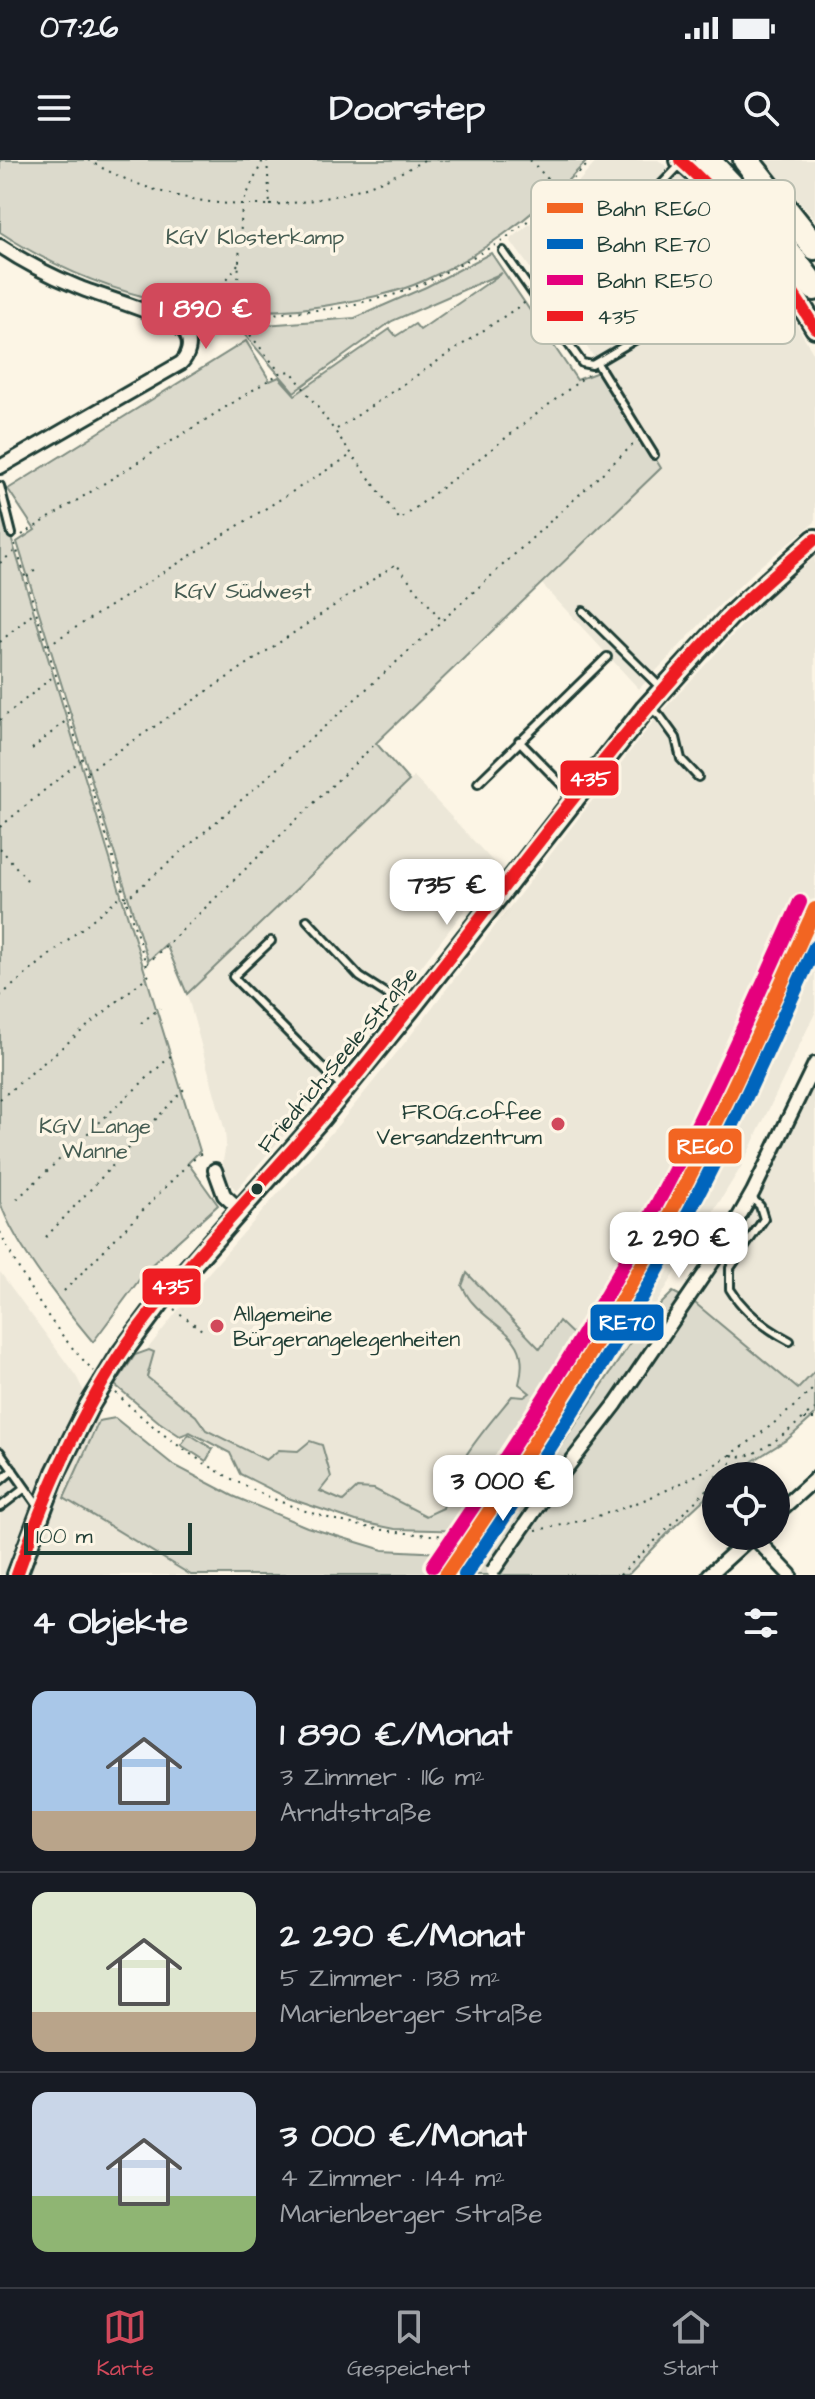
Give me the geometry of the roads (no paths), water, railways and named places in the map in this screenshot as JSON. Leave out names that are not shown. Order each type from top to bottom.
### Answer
[{"type":"highway","points":[[707,160],[726,180]]},
{"type":"highway","points":[[735,160],[754,180]]},
{"type":"highway","points":[[746,160],[762,180]]},
{"type":"highway","points":[[795,222],[809,240]]},
{"type":"highway","points":[[795,225],[809,240]]},
{"type":"highway","points":[[795,262],[815,288]]},
{"type":"street","points":[[681,161],[703,180]]},
{"type":"street","points":[[0,246],[75,286],[156,315],[179,327],[189,342],[186,357],[181,363],[0,467]]},
{"type":"street","points":[[795,296],[815,328]]},
{"type":"street","name":"Friedrich-Seele-Straße","points":[[17,1575],[40,1509],[89,1406],[121,1354],[165,1295],[345,1089],[648,705],[730,616],[815,539]]},
{"type":"street","points":[[492,1573],[544,1497],[645,1363],[716,1257],[751,1197],[815,1064]]},
{"type":"street","points":[[215,1170],[224,1195],[240,1210]]},
{"type":"street","points":[[790,1501],[815,1479]]},
{"type":"street","points":[[709,1575],[737,1550]]},
{"type":"street","points":[[766,1550],[790,1575]]},
{"type":"lane","points":[[665,180],[681,161]]},
{"type":"lane","points":[[503,251],[531,290]]},
{"type":"lane","points":[[569,344],[582,363],[595,364],[629,344]]},
{"type":"lane","points":[[595,364],[654,455]]},
{"type":"lane","points":[[0,486],[12,534]]},
{"type":"lane","points":[[583,611],[646,677],[662,689]]},
{"type":"lane","points":[[478,783],[607,657]]},
{"type":"lane","points":[[648,705],[676,738],[681,759],[698,777]]},
{"type":"lane","points":[[519,741],[574,798]]},
{"type":"lane","points":[[307,920],[360,977],[410,1009]]},
{"type":"lane","points":[[271,941],[233,977],[345,1089]]},
{"type":"lane","points":[[751,1197],[764,1212],[764,1219],[730,1268],[730,1289],[752,1315],[775,1334],[790,1341]]},
{"type":"lane","points":[[0,1452],[40,1509]]},
{"type":"lane","points":[[0,1481],[13,1470]]},
{"type":"lane","points":[[0,1507],[25,1488]]},
{"type":"railway","points":[[465,1575],[597,1379],[669,1258],[727,1144],[815,950]]},
{"type":"rail line","name":"RE50","points":[[433,1566],[550,1388],[631,1251],[713,1092],[800,902]]},
{"type":"rail line","name":"RE60","points":[[446,1575],[564,1396],[620,1304],[710,1136],[815,909]]},
{"type":"rail line","name":"RE70","points":[[465,1575],[581,1399],[661,1263],[720,1150],[815,947]]},
{"type":"place","name":"FROG.coffee Versandzentrum","points":[[558,1124]]},
{"type":"place","name":"Allgemeine Bürgerangelegenheiten","points":[[217,1326]]},
{"type":"park label","name":"KGV Klosterkamp","points":[[255,236]]},
{"type":"park label","name":"KGV Südwest","points":[[243,590]]},
{"type":"park label","name":"KGV Lange Wanne","points":[[95,1138]]}]
